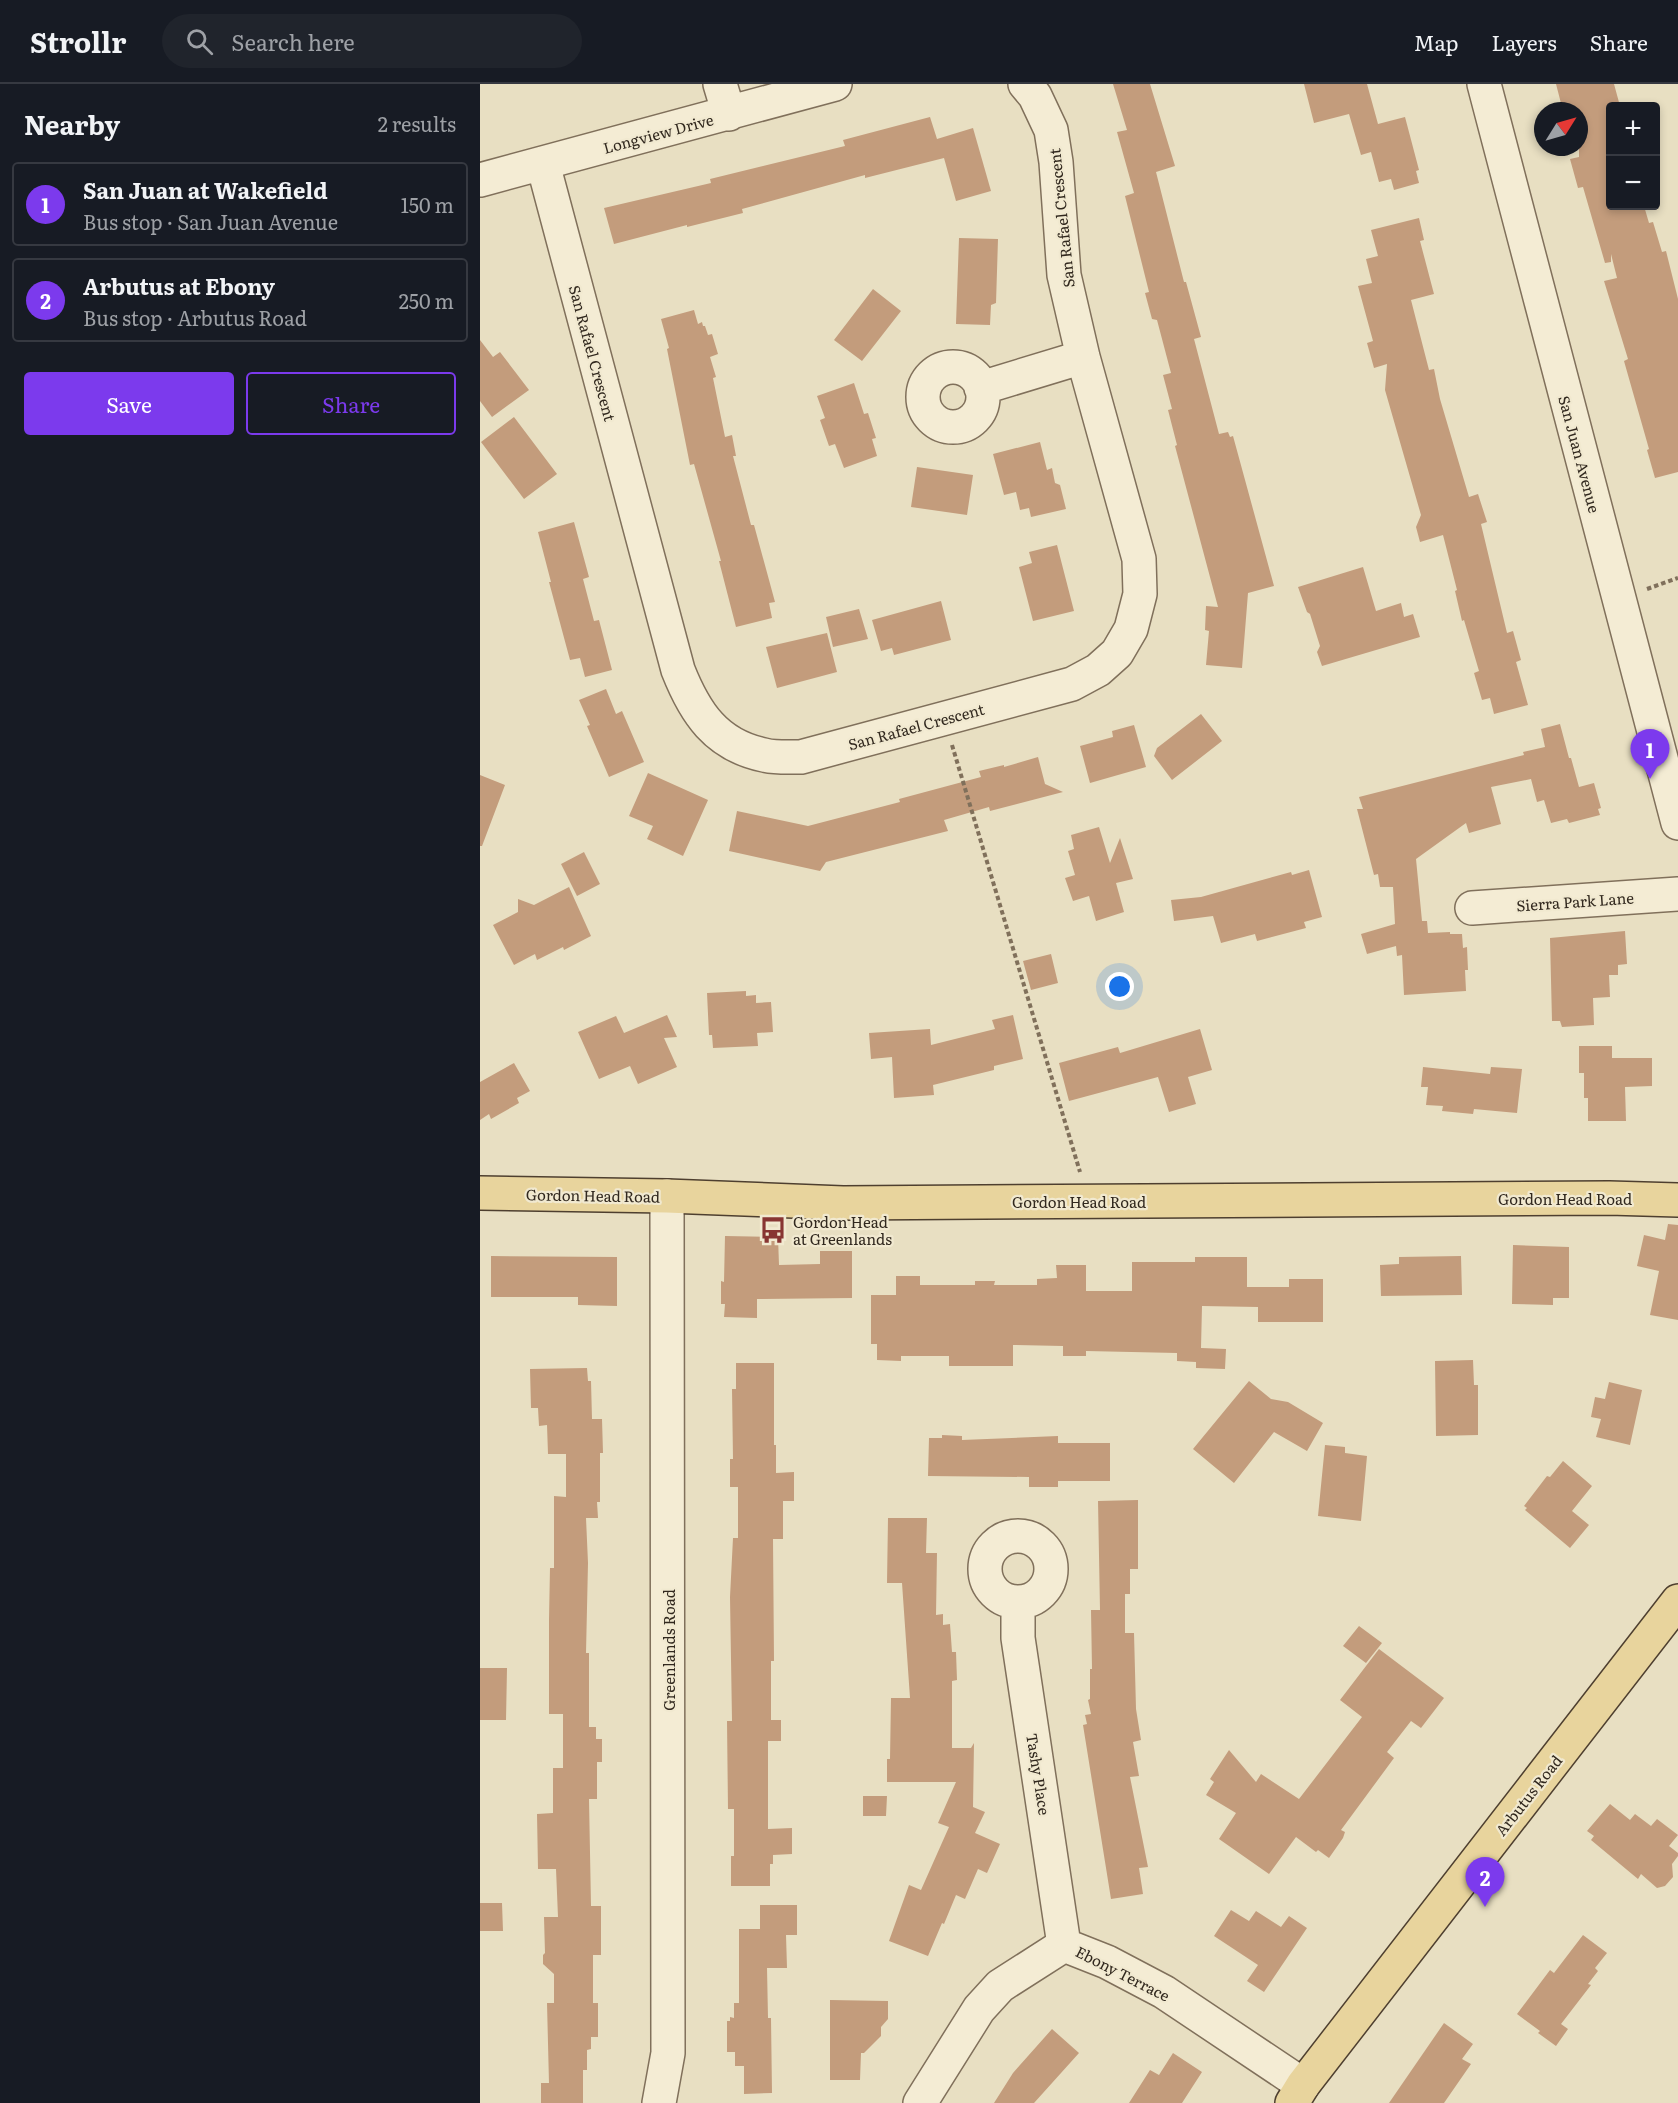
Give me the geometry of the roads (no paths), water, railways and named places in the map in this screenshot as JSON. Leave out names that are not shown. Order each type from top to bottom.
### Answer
[{"type":"main road","name":"Gordon Head Road","points":[[480,1193],[667,1196],[843,1203],[1597,1198],[1678,1200]]},
{"type":"main road","name":"Arbutus Road","points":[[1297,2094],[1678,1601]]},
{"type":"street","name":"Longview Drive","points":[[480,180],[543,164],[725,99],[835,84]]},
{"type":"street","name":"San Rafael Crescent","points":[[543,164],[678,670],[690,699],[706,723],[737,747],[765,756],[801,757],[1072,684],[1098,670],[1117,653],[1131,629],[1140,594],[1139,559],[1083,357],[1064,275],[1056,162],[1051,130],[1035,96],[1025,84]]},
{"type":"street","name":"San Juan Avenue","points":[[1484,84],[1678,823]]},
{"type":"street","points":[[981,388],[1083,357]]},
{"type":"street","name":"Sierra Park Lane","points":[[1472,908],[1678,894]]},
{"type":"street","name":"Greenlands Road","points":[[659,2103],[668,2053],[667,1196]]},
{"type":"street","name":"Tashy Place","points":[[1018,1603],[1018,1638],[1064,1945]]},
{"type":"street","name":"Ebony Terrace","points":[[920,2103],[979,2009],[1000,1986],[1064,1945],[1107,1962],[1164,1992],[1297,2094]]},
{"type":"place","name":"San Juan at Wakefield","points":[[1650,779]]},
{"type":"place","name":"Gordon Head at Greenlands","points":[[773,1230]]},
{"type":"place","name":"Arbutus at Ebony","points":[[1485,1907]]}]
